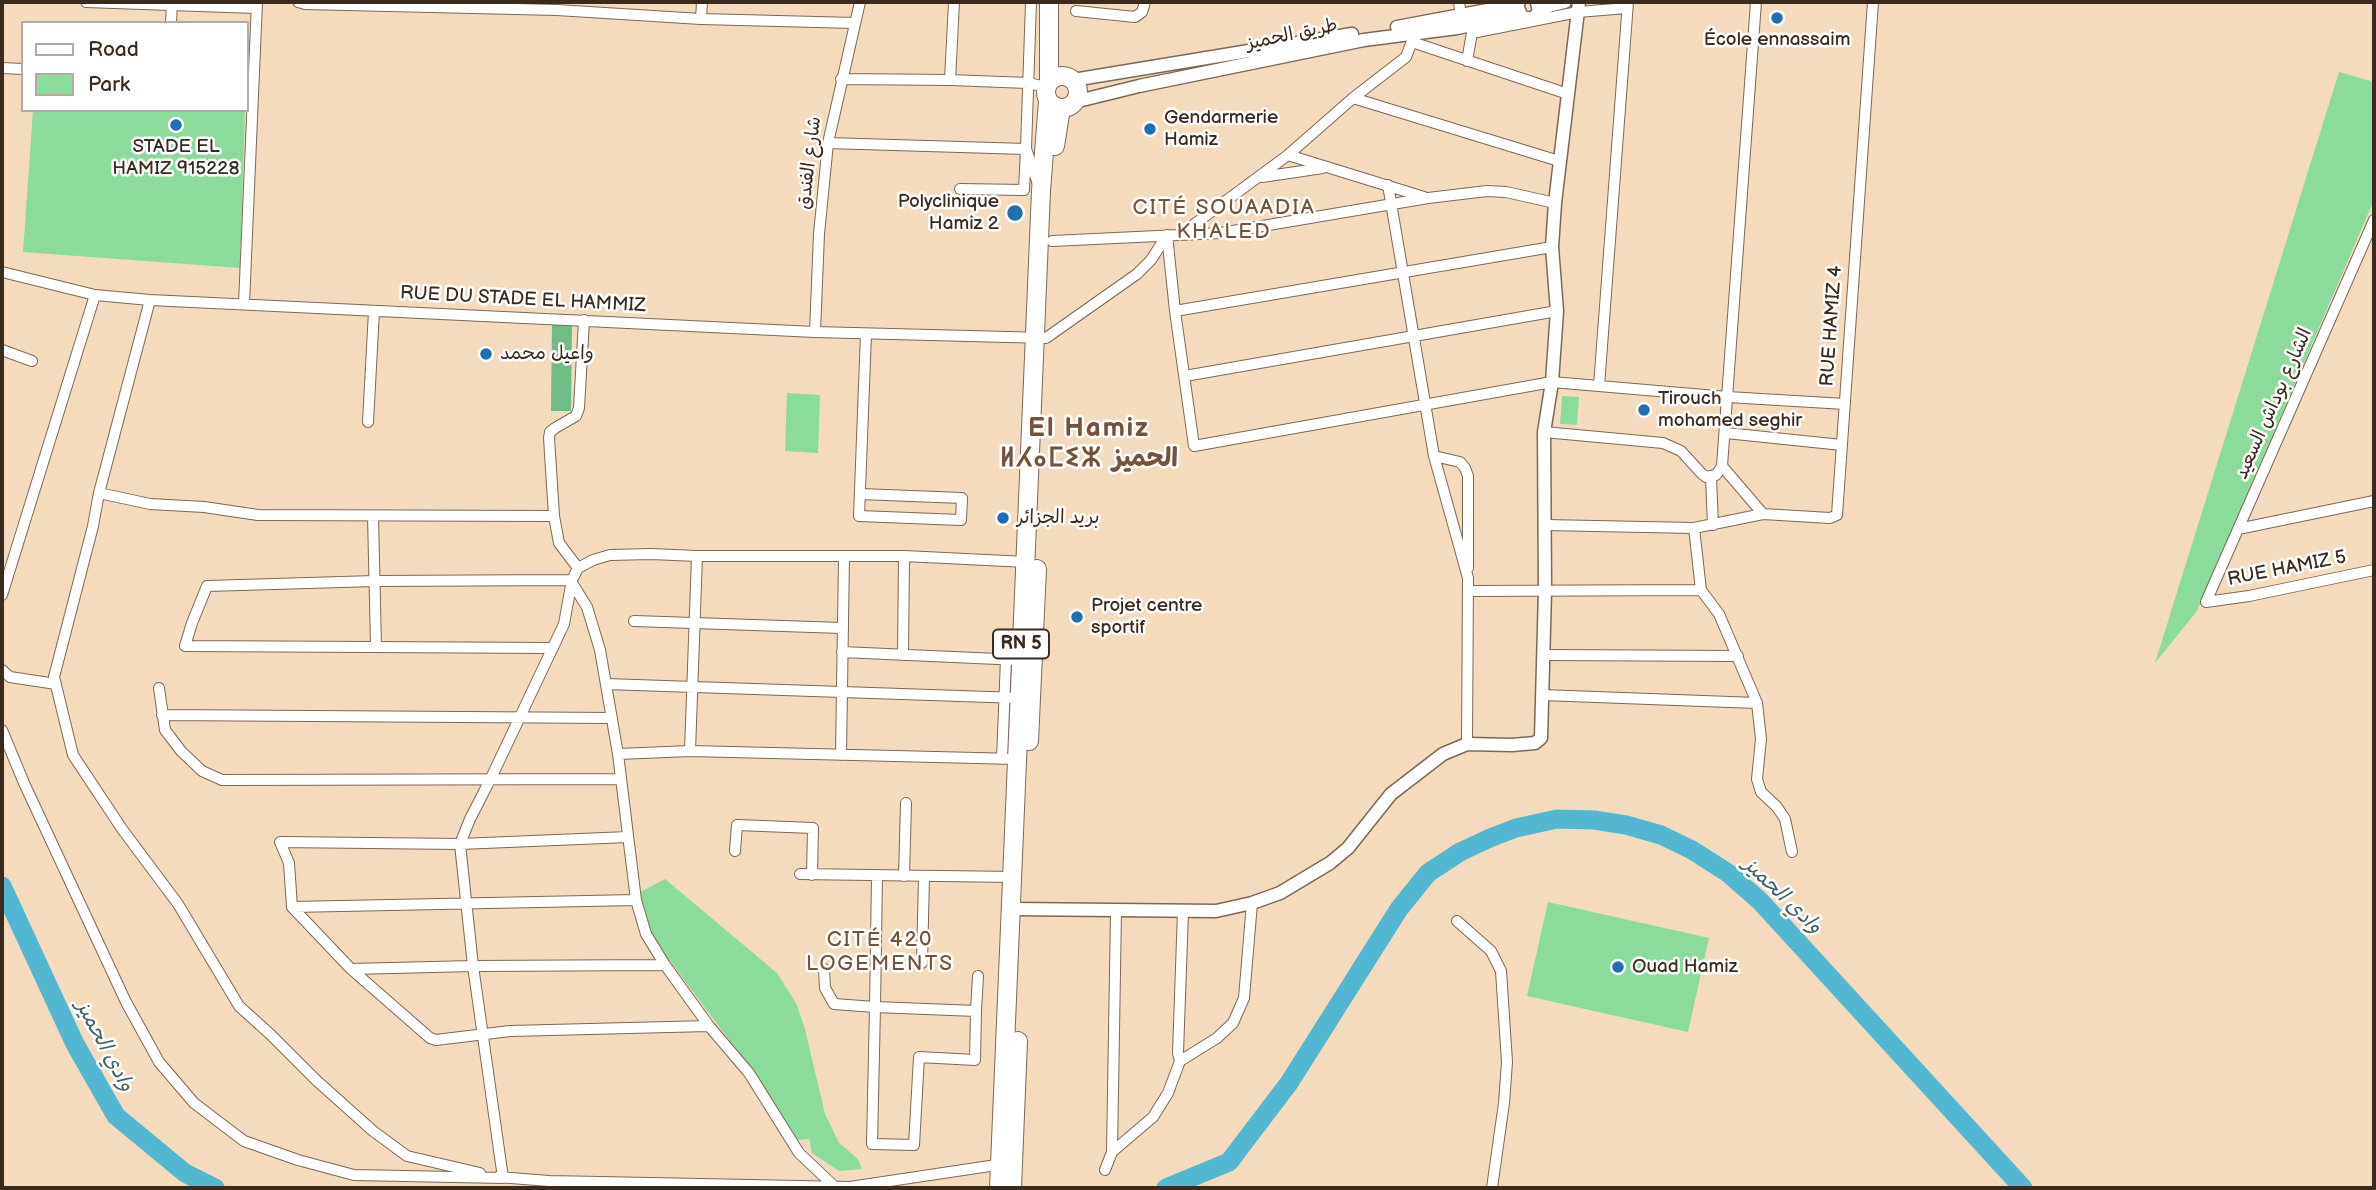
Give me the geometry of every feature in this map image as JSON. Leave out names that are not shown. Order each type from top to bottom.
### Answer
[{"type":"highway","name":"RN 5","points":[[1006,1188],[1041,338],[1041,191],[1060,93],[1049,2]]},
{"type":"highway","name":"RN 5","points":[[1041,338],[1052,241],[1053,163],[1060,93],[1057,2]]},
{"type":"highway","name":"RN 5","points":[[1017,909],[1013,877],[1009,759],[1013,659],[1032,562]]},
{"type":"street","points":[[86,2],[257,5],[250,78],[244,304]]},
{"type":"street","points":[[298,2],[557,6],[701,19],[855,23]]},
{"type":"street","points":[[701,19],[702,2]]},
{"type":"street","name":"شارع الفندق","points":[[815,332],[819,234],[828,143],[860,2]]},
{"type":"street","points":[[950,80],[954,2]]},
{"type":"street","points":[[960,189],[1024,190],[1026,149],[1060,93],[1031,2]]},
{"type":"street","points":[[1076,11],[1135,17],[1142,12],[1145,2]]},
{"type":"street","points":[[1459,2],[1461,16]]},
{"type":"street","points":[[1520,6],[1528,19],[1535,17],[1538,7],[1565,2]]},
{"type":"street","points":[[1711,477],[1720,471],[1722,466],[1726,433],[1755,2]]},
{"type":"street","name":"RUE HAMIZ 4","points":[[1762,514],[1830,518],[1837,514],[1873,2]]},
{"type":"street","points":[[171,21],[172,3]]},
{"type":"street","points":[[1466,61],[1473,28],[1578,7],[1628,5],[1599,386]]},
{"type":"street","name":"طريق الحميز","points":[[1060,93],[1364,40],[1414,38],[1473,28],[1520,6]]},
{"type":"street","name":"طريق الحميز","points":[[1060,93],[1274,46],[1520,6]]},
{"type":"street","points":[[1017,909],[1216,911],[1252,903],[1288,888],[1329,863],[1348,848],[1391,794],[1443,754],[1466,744],[1512,745],[1538,741],[1541,734],[1545,591],[1544,432],[1552,382],[1557,311],[1552,247],[1559,161],[1578,7]]},
{"type":"street","points":[[1180,234],[1288,155],[1353,98],[1406,57],[1414,38],[1466,61],[1567,94]]},
{"type":"street","points":[[2,68],[21,69]]},
{"type":"street","points":[[841,79],[950,80],[1060,93]]},
{"type":"street","points":[[1353,98],[1559,161]]},
{"type":"street","points":[[828,143],[1026,149]]},
{"type":"street","points":[[1026,149],[1041,191]]},
{"type":"street","points":[[1288,155],[1428,198]]},
{"type":"street","points":[[1258,178],[1328,168]]},
{"type":"street","points":[[1388,185],[1434,457],[1468,578]]},
{"type":"street","points":[[1052,241],[1221,233],[1428,198],[1487,191],[1506,192],[1555,203]]},
{"type":"street","name":"الشارع بوداش السعيد","points":[[2206,602],[2374,220]]},
{"type":"street","points":[[1167,235],[1194,446],[1552,382],[1845,404]]},
{"type":"street","points":[[1041,338],[1137,274],[1167,235]]},
{"type":"street","points":[[1175,311],[1552,247]]},
{"type":"street","name":"RUE DU STADE EL HAMMIZ","points":[[2,272],[95,295],[150,300],[815,332],[1041,338]]},
{"type":"street","points":[[2,595],[95,295]]},
{"type":"street","points":[[150,300],[54,677],[73,755],[122,829],[178,904],[239,1006],[373,1131],[407,1156],[503,1178]]},
{"type":"street","points":[[368,422],[374,311]]},
{"type":"street","points":[[1185,376],[1557,311]]},
{"type":"street","points":[[578,569],[559,543],[554,516],[549,438],[550,432],[576,416],[580,397],[584,320]]},
{"type":"street","points":[[860,494],[962,498],[961,520],[859,516],[866,334]]},
{"type":"street","points":[[2,350],[32,361]]},
{"type":"street","points":[[1544,432],[1664,443],[1681,451],[1702,474],[1711,477]]},
{"type":"street","points":[[1726,433],[1842,445]]},
{"type":"street","points":[[1434,457],[1460,461],[1468,476],[1466,744]]},
{"type":"street","points":[[1545,525],[1694,528],[1762,514],[1722,466]]},
{"type":"street","points":[[1711,477],[1713,525]]},
{"type":"street","points":[[99,493],[150,503],[294,517],[554,516]]},
{"type":"street","points":[[2238,529],[2374,501]]},
{"type":"street","points":[[373,516],[376,646]]},
{"type":"street","points":[[1694,528],[1701,590],[1718,614],[1757,703],[1761,739],[1757,779],[1761,792],[1786,819],[1792,852]]},
{"type":"street","points":[[503,1178],[473,966],[460,844],[554,648],[564,624],[572,581],[578,569],[593,560],[610,555],[651,554],[904,556],[1032,562]]},
{"type":"street","points":[[690,751],[697,556]]},
{"type":"street","points":[[841,755],[845,556]]},
{"type":"street","points":[[903,655],[904,556]]},
{"type":"street","name":"RUE HAMIZ 5","points":[[2206,602],[2249,596],[2374,570]]},
{"type":"street","points":[[554,648],[185,646],[207,586],[375,581],[572,581]]},
{"type":"street","points":[[572,581],[587,607],[600,650],[618,754],[636,900],[646,934],[709,1026],[749,1073],[799,1153],[834,1186]]},
{"type":"street","points":[[1469,591],[1701,590]]},
{"type":"street","points":[[634,621],[842,628]]},
{"type":"street","points":[[842,652],[1013,659]]},
{"type":"street","points":[[1543,654],[1738,656]]},
{"type":"street","points":[[2,670],[10,677],[56,684]]},
{"type":"street","points":[[606,684],[1012,698]]},
{"type":"street","points":[[159,688],[165,730],[181,751],[202,771],[222,780],[621,779]]},
{"type":"street","points":[[1542,695],[1757,703]]},
{"type":"street","points":[[162,715],[612,718]]},
{"type":"street","points":[[2,730],[126,1002],[159,1062],[194,1103],[244,1141],[298,1160],[354,1175],[850,1187],[1007,1163]]},
{"type":"street","points":[[618,754],[690,751],[1009,759]]},
{"type":"street","points":[[904,876],[906,803]]},
{"type":"street","points":[[736,851],[737,825],[813,828],[812,875]]},
{"type":"street","points":[[628,837],[460,844],[280,842],[289,863],[292,907],[351,969],[430,1038],[436,1040],[509,1031],[709,1026]]},
{"type":"street","points":[[800,874],[1013,877]]},
{"type":"street","points":[[877,876],[872,1144],[914,1144],[919,1057],[975,1060],[978,976]]},
{"type":"street","points":[[922,963],[924,876]]},
{"type":"street","points":[[292,907],[636,900]]},
{"type":"street","points":[[1180,1061],[1217,1038],[1233,1023],[1244,998],[1252,903]]},
{"type":"street","points":[[1105,1170],[1112,1152],[1116,911]]},
{"type":"street","points":[[1112,1152],[1153,1117],[1168,1093],[1180,1061],[1178,1053],[1183,911]]},
{"type":"street","points":[[1457,921],[1491,951],[1501,971],[1507,1062],[1492,1188]]},
{"type":"street","points":[[351,969],[665,965]]},
{"type":"street","points":[[824,969],[825,988],[834,1004],[976,1011]]},
{"type":"green space","points":[[2339,72],[2374,82],[2374,200],[2197,611],[2155,663]]},
{"type":"green space","points":[[33,112],[245,112],[240,268],[23,252]]},
{"type":"green space","points":[[552,324],[572,324],[571,411],[551,411]]},
{"type":"green space","points":[[787,393],[820,395],[818,453],[785,451]]},
{"type":"green space","points":[[1562,396],[1579,397],[1577,425],[1560,424]]},
{"type":"green space","points":[[665,879],[777,973],[796,1003],[805,1029],[825,1114],[839,1143],[858,1159],[862,1169],[839,1171],[812,1153],[809,1139],[798,1140],[750,1068],[652,937],[640,892]]},
{"type":"green space","name":"Ouad Hamiz","points":[[1548,902],[1709,938],[1688,1032],[1527,996]]},
{"type":"waterway","name":"وادي الحميز","points":[[1166,1188],[1229,1162],[1289,1083],[1399,909],[1428,873],[1460,852],[1490,838],[1516,828],[1557,819],[1594,820],[1626,825],[1661,835],[1692,850],[1728,873],[1760,901],[2023,1188]]},
{"type":"waterway","name":"وادي الحميز","points":[[2,886],[75,1044],[116,1116],[185,1173],[215,1188]]},
{"type":"place","name":"École ennassaim","points":[[1777,18]]},
{"type":"place","name":"STADE EL HAMIZ 915228","points":[[176,125]]},
{"type":"place","name":"Gendarmerie Hamiz","points":[[1150,129]]},
{"type":"place","name":"Polyclinique Hamiz 2","points":[[1015,213]]},
{"type":"place","name":"واعيل محمد","points":[[486,354]]},
{"type":"place","name":"Tirouch mohamed seghir","points":[[1644,410]]},
{"type":"place","name":"بريد الجزائر","points":[[1003,518]]},
{"type":"place","name":"Projet centre sportif","points":[[1077,617]]},
{"type":"place","name":"Ouad Hamiz","points":[[1618,967]]},
{"type":"district","name":"CITÉ SOUAADIA KHALED","points":[[1224,221]]},
{"type":"district","name":"El Hamiz ⵍⵃⴰⵎⵉⵣ الحميز","points":[[1089,444]]},
{"type":"district","name":"CITÉ 420 LOGEMENTS","points":[[880,953]]}]
